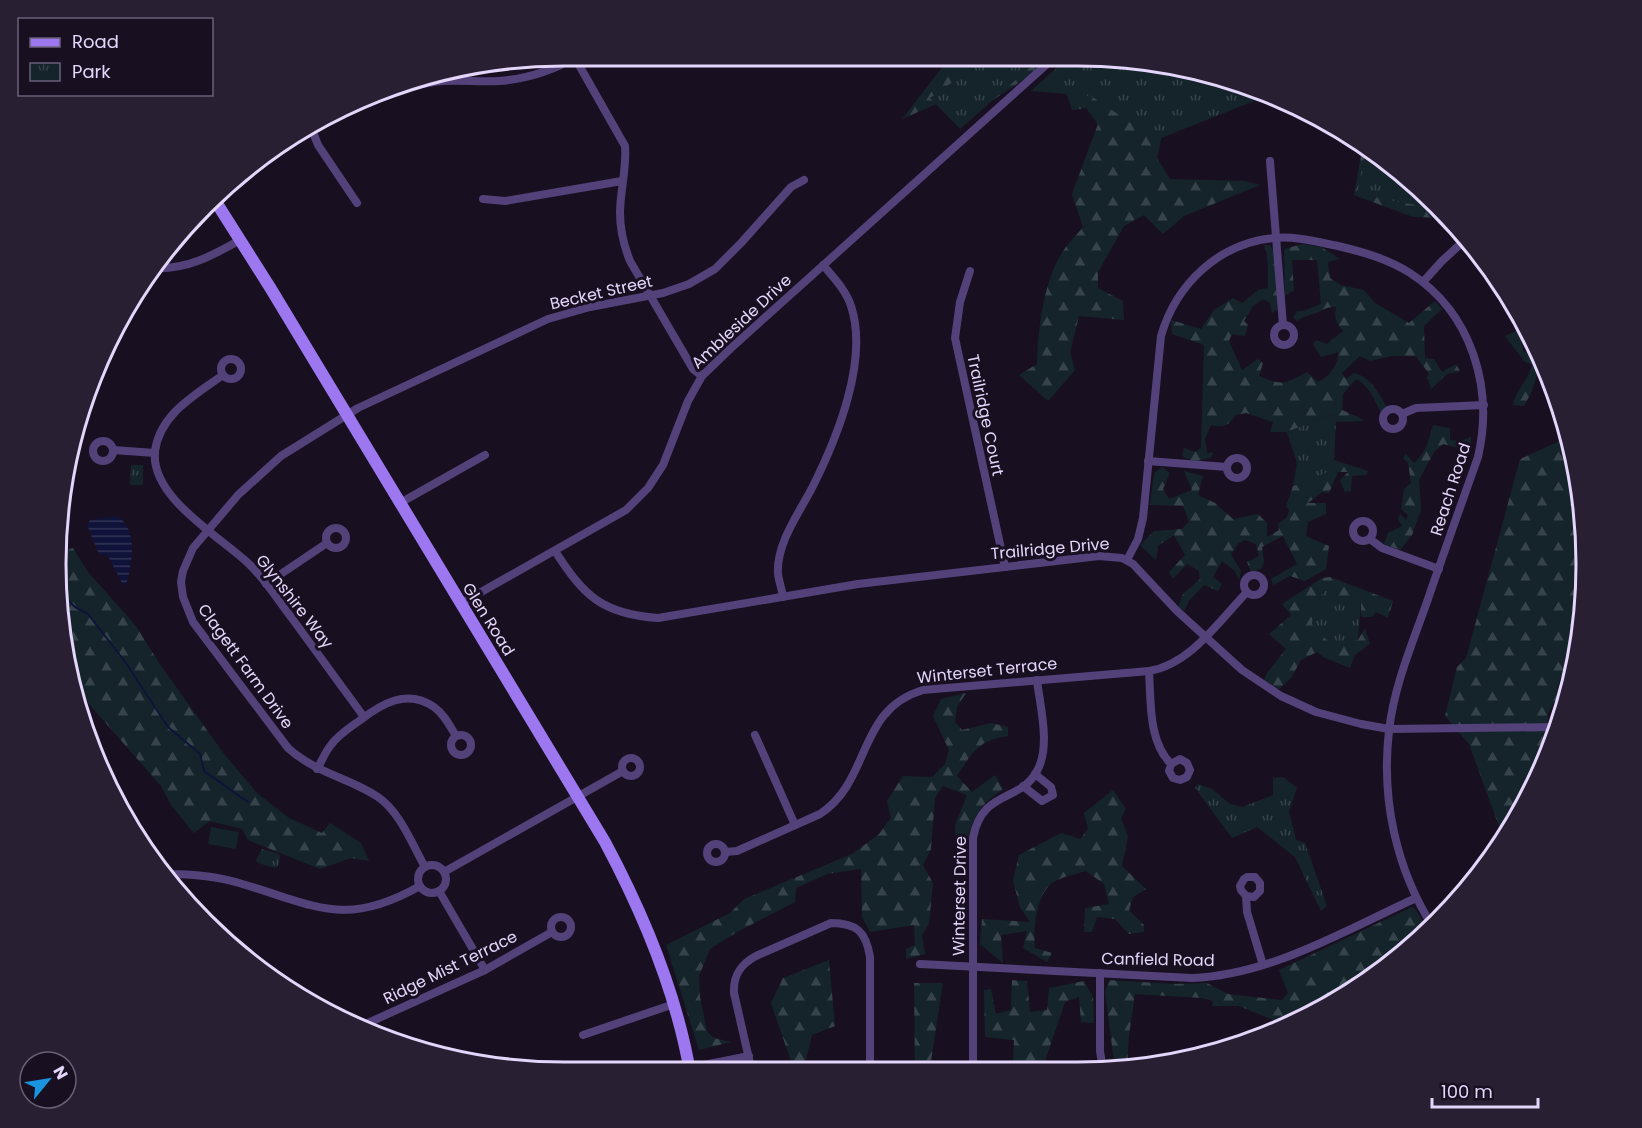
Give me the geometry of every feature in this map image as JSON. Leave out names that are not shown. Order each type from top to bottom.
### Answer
[{"type":"main road","name":"Glen Road","points":[[219,206],[578,796],[631,891],[654,946],[674,1004],[687,1062]]},
{"type":"street","points":[[443,81],[500,81],[540,73],[556,66]]},
{"type":"street","points":[[582,66],[624,146],[626,160],[620,215],[624,246],[630,261],[693,369],[702,376]]},
{"type":"street","name":"Ambleside Drive","points":[[460,604],[626,510],[648,488],[663,465],[688,401],[702,376],[1045,66]]},
{"type":"street","points":[[314,134],[318,145],[357,203]]},
{"type":"street","points":[[1270,161],[1283,325]]},
{"type":"street","name":"Becket Street","points":[[347,415],[548,319],[591,307],[663,293],[689,284],[715,269],[790,187],[804,180]]},
{"type":"street","points":[[483,199],[506,201],[622,181]]},
{"type":"street","name":"Reach Road","points":[[1127,560],[1142,530],[1161,336],[1178,297],[1189,282],[1214,260],[1247,243],[1277,237],[1313,241],[1368,254],[1398,266],[1423,282],[1452,313],[1469,341],[1479,372],[1484,405],[1482,439],[1478,457],[1404,666],[1389,729],[1387,772],[1389,809],[1402,862],[1416,898],[1428,918]]},
{"type":"street","points":[[163,269],[187,266],[211,257],[240,240]]},
{"type":"street","points":[[1423,282],[1460,245]]},
{"type":"street","points":[[783,597],[778,575],[781,548],[834,440],[848,396],[856,351],[857,330],[851,304],[823,265]]},
{"type":"street","name":"Trailridge Court","points":[[970,271],[960,302],[955,338],[1005,567]]},
{"type":"street","points":[[113,450],[155,453],[159,435],[171,414],[223,375]]},
{"type":"street","points":[[1402,414],[1416,408],[1484,405]]},
{"type":"street","name":"Clagett Farm Drive","points":[[347,415],[281,456],[238,495],[193,548],[181,582],[187,610],[193,622],[282,741],[300,759],[363,789],[386,804],[424,867]]},
{"type":"street","name":"Glynshire Way","points":[[155,453],[164,487],[180,506],[249,564],[364,717]]},
{"type":"street","points":[[400,503],[486,455]]},
{"type":"street","points":[[1148,461],[1227,467]]},
{"type":"street","points":[[1370,539],[1382,548],[1438,569]]},
{"type":"street","points":[[266,584],[327,543]]},
{"type":"street","name":"Trailridge Drive","points":[[555,550],[574,580],[591,597],[614,611],[658,618],[858,584],[1100,556],[1127,560],[1204,637],[1242,670],[1288,699],[1336,718],[1389,729],[1549,727]]},
{"type":"street","name":"Winterset Terrace","points":[[725,852],[737,851],[820,814],[840,798],[879,720],[892,704],[908,694],[922,690],[1149,670],[1177,662],[1247,592]]},
{"type":"street","points":[[1149,670],[1154,726],[1159,749],[1170,764]]},
{"type":"street","name":"Winterset Drive","points":[[973,1062],[972,845],[974,830],[982,814],[991,805],[1023,786],[1035,774],[1041,760],[1043,749],[1037,680]]},
{"type":"street","points":[[317,769],[333,742],[364,717],[390,701],[413,698],[434,707],[456,736]]},
{"type":"street","points":[[755,735],[795,825]]},
{"type":"street","points":[[444,872],[624,771]]},
{"type":"street","points":[[1023,786],[1042,801],[1053,795],[1052,787],[1035,774]]},
{"type":"street","points":[[435,865],[444,872],[446,883],[439,891],[428,892],[420,886],[418,876],[424,867],[435,865]]},
{"type":"street","points":[[176,875],[222,879],[305,905],[343,910],[386,903],[420,886]]},
{"type":"street","points":[[439,891],[485,970]]},
{"type":"street","points":[[1246,896],[1247,912],[1263,965]]},
{"type":"street","name":"Canfield Road","points":[[920,964],[1100,974],[1205,977],[1233,974],[1304,950],[1416,898]]},
{"type":"street","points":[[750,1062],[734,993],[734,983],[740,968],[756,956],[823,925],[844,923],[861,932],[868,942],[870,1062]]},
{"type":"street","name":"Ridge Mist Terrace","points":[[369,1022],[485,970],[552,932]]},
{"type":"street","points":[[1100,974],[1102,1061]]},
{"type":"street","points":[[583,1035],[674,1004]]},
{"type":"street","points":[[723,1062],[749,1056]]},
{"type":"green space","points":[[943,66],[1044,66],[963,120],[941,102],[902,119]]},
{"type":"green space","points":[[953,66],[1032,66],[960,129],[930,98],[957,79]]},
{"type":"green space","points":[[1059,66],[1111,67],[1143,70],[1207,83],[1258,100],[1156,140],[1091,96],[1031,91]]},
{"type":"green space","points":[[1135,69],[1175,76],[1157,158],[1170,179],[1245,181],[1260,185],[1184,216],[1163,234],[1144,215],[1124,226],[1098,272],[1098,288],[1123,301],[1124,320],[1079,316],[1070,352],[1075,370],[1048,401],[1019,375],[1037,364],[1040,323],[1049,280],[1062,252],[1083,227],[1072,194],[1098,124],[1086,108],[1072,110],[1061,77]]},
{"type":"green space","points":[[1361,155],[1406,190],[1435,218],[1413,217],[1354,195]]},
{"type":"green space","points":[[1364,157],[1424,207],[1357,194]]},
{"type":"green space","points":[[1302,244],[1321,247],[1340,259],[1328,262],[1330,278],[1341,285],[1364,290],[1375,303],[1409,323],[1435,301],[1442,309],[1424,326],[1425,358],[1434,359],[1442,372],[1456,364],[1460,371],[1447,374],[1431,389],[1426,379],[1429,374],[1416,356],[1391,356],[1370,361],[1360,356],[1342,373],[1346,379],[1354,373],[1370,382],[1387,408],[1381,413],[1368,389],[1356,379],[1343,394],[1342,410],[1364,421],[1336,422],[1333,414],[1287,432],[1270,432],[1273,422],[1246,413],[1236,415],[1231,422],[1225,425],[1211,425],[1205,439],[1207,453],[1213,452],[1212,457],[1195,462],[1182,456],[1184,448],[1195,452],[1201,448],[1204,345],[1172,334],[1171,320],[1201,329],[1214,310],[1233,298],[1242,303],[1258,290],[1268,288],[1268,261],[1264,245],[1270,245],[1274,252],[1278,309],[1272,313],[1270,303],[1263,299],[1253,306],[1244,321],[1248,325],[1245,336],[1232,334],[1229,341],[1242,370],[1258,359],[1263,363],[1259,376],[1283,382],[1307,372],[1318,382],[1326,377],[1335,366],[1338,352],[1321,357],[1313,344],[1316,340],[1327,344],[1343,331],[1336,320],[1336,307],[1326,308],[1297,321],[1293,317],[1297,311],[1321,304],[1317,260],[1292,260],[1294,290],[1285,296],[1284,249]]},
{"type":"green space","points":[[1517,330],[1524,352],[1528,351],[1538,373],[1524,406],[1513,405],[1532,365],[1524,361],[1505,336]]},
{"type":"green space","points":[[1333,414],[1336,422],[1334,460],[1326,465],[1329,471],[1293,486],[1297,463],[1287,432]]},
{"type":"green space","points":[[1433,425],[1450,428],[1450,440],[1460,441],[1471,437],[1471,444],[1459,448],[1443,444],[1434,452],[1419,480],[1421,510],[1412,535],[1400,550],[1384,544],[1388,533],[1402,526],[1398,519],[1400,514],[1406,520],[1408,515],[1401,509],[1404,489],[1411,483],[1408,463],[1403,458],[1406,454],[1414,463],[1422,455]]},
{"type":"green space","points":[[1560,441],[1572,499],[1575,531],[1575,597],[1566,661],[1557,689],[1560,690],[1557,700],[1548,713],[1548,730],[1525,784],[1500,828],[1469,744],[1445,716],[1457,667],[1466,658],[1520,459]]},
{"type":"green space","points":[[1334,460],[1368,471],[1366,475],[1352,476],[1351,491],[1345,492],[1340,480],[1348,472],[1338,472],[1329,493],[1322,492],[1308,503],[1326,503],[1326,514],[1308,522],[1306,536],[1329,546],[1326,569],[1305,581],[1290,576],[1273,585],[1271,579],[1297,564],[1283,536],[1262,547],[1264,561],[1261,569],[1251,572],[1247,562],[1259,556],[1256,544],[1245,540],[1238,544],[1231,554],[1241,571],[1239,580],[1235,571],[1222,561],[1213,577],[1222,584],[1218,591],[1204,585],[1189,601],[1184,611],[1178,607],[1183,594],[1200,579],[1199,571],[1187,564],[1173,579],[1169,572],[1185,555],[1174,535],[1158,546],[1156,560],[1140,545],[1154,531],[1182,529],[1189,521],[1183,506],[1150,505],[1154,473],[1162,467],[1170,473],[1163,489],[1169,499],[1192,490],[1184,471],[1203,476],[1198,495],[1215,503],[1233,519],[1258,514],[1267,523],[1267,537],[1279,530],[1278,524],[1287,517],[1289,510],[1286,506],[1293,486],[1328,470],[1326,465]]},
{"type":"green space","points":[[131,465],[143,465],[143,485],[130,485]]},
{"type":"green space","points":[[73,548],[88,572],[136,626],[159,663],[224,754],[257,793],[289,818],[322,833],[330,823],[361,843],[369,861],[351,858],[320,869],[248,840],[242,829],[210,821],[194,833],[171,805],[161,786],[85,699],[70,629],[66,550]]},
{"type":"green space","points":[[1330,577],[1393,601],[1388,618],[1376,612],[1372,617],[1361,617],[1361,601],[1339,597],[1358,640],[1365,628],[1370,644],[1355,655],[1350,668],[1325,658],[1317,652],[1301,660],[1291,678],[1279,689],[1264,680],[1286,649],[1269,634],[1291,615],[1282,604],[1322,578]]},
{"type":"green space","points":[[1328,589],[1339,597],[1361,600],[1358,640],[1331,645],[1312,624],[1315,604]]},
{"type":"green space","points":[[966,693],[957,707],[955,722],[962,730],[991,723],[1008,727],[1008,736],[983,744],[957,776],[972,792],[995,775],[1003,789],[979,812],[972,824],[967,843],[956,842],[955,825],[967,795],[943,786],[935,798],[931,849],[923,865],[933,883],[929,924],[922,935],[925,954],[906,959],[906,949],[915,945],[914,925],[870,932],[862,917],[861,869],[827,874],[796,888],[795,902],[737,932],[710,949],[699,976],[700,997],[707,1031],[714,1038],[731,1042],[699,1050],[666,945],[730,913],[744,899],[852,854],[879,834],[891,818],[887,801],[903,776],[932,777],[945,764],[949,750],[933,716],[941,699]]},
{"type":"green space","points":[[1283,777],[1297,788],[1289,812],[1296,840],[1305,843],[1327,906],[1321,911],[1295,857],[1257,827],[1232,838],[1195,788],[1198,784],[1212,789],[1230,804],[1242,807],[1273,795],[1273,778]]},
{"type":"green space","points":[[1113,790],[1126,809],[1121,818],[1128,836],[1122,866],[1146,889],[1133,897],[1129,910],[1144,925],[1144,932],[1129,934],[1115,919],[1097,917],[1092,932],[1084,932],[1085,908],[1109,904],[1104,884],[1086,871],[1058,880],[1043,894],[1035,922],[1035,948],[1052,953],[1047,962],[1023,948],[1027,931],[1001,935],[1003,963],[980,944],[982,919],[1030,922],[1020,907],[1013,881],[1019,855],[1061,833],[1080,839],[1088,829],[1084,813]]},
{"type":"green space","points":[[211,827],[239,832],[236,849],[208,844]]},
{"type":"green space","points":[[262,849],[279,854],[278,866],[275,868],[258,863],[256,860]]},
{"type":"green space","points":[[1412,907],[1423,922],[1355,978],[1298,1011],[1276,1021],[1239,1006],[1212,1006],[1213,1001],[1202,998],[1135,994],[1128,1059],[1114,1061],[1105,992],[1109,980],[1173,984],[1207,983],[1228,994],[1282,1000],[1288,993],[1279,970]]},
{"type":"green space","points":[[829,960],[835,1026],[812,1035],[805,1062],[791,1062],[771,1003],[783,978]]},
{"type":"green space","points":[[1012,980],[1027,981],[1030,1012],[1047,1010],[1049,988],[1084,981],[1093,997],[1094,1023],[1081,1022],[1079,997],[1065,1002],[1045,1062],[1013,1062],[1014,1040],[985,1037],[984,990],[991,989],[996,1014],[1011,1010]]},
{"type":"green space","points":[[914,983],[943,983],[931,1062],[915,1062]]},
{"type":"shaded area","points":[[117,516],[124,522],[131,538],[132,558],[126,585],[123,585],[108,556],[99,554],[87,525],[90,520]]},
{"type":"waterway","points":[[67,600],[88,614],[126,663],[168,727],[200,754],[204,771],[248,802]]}]
